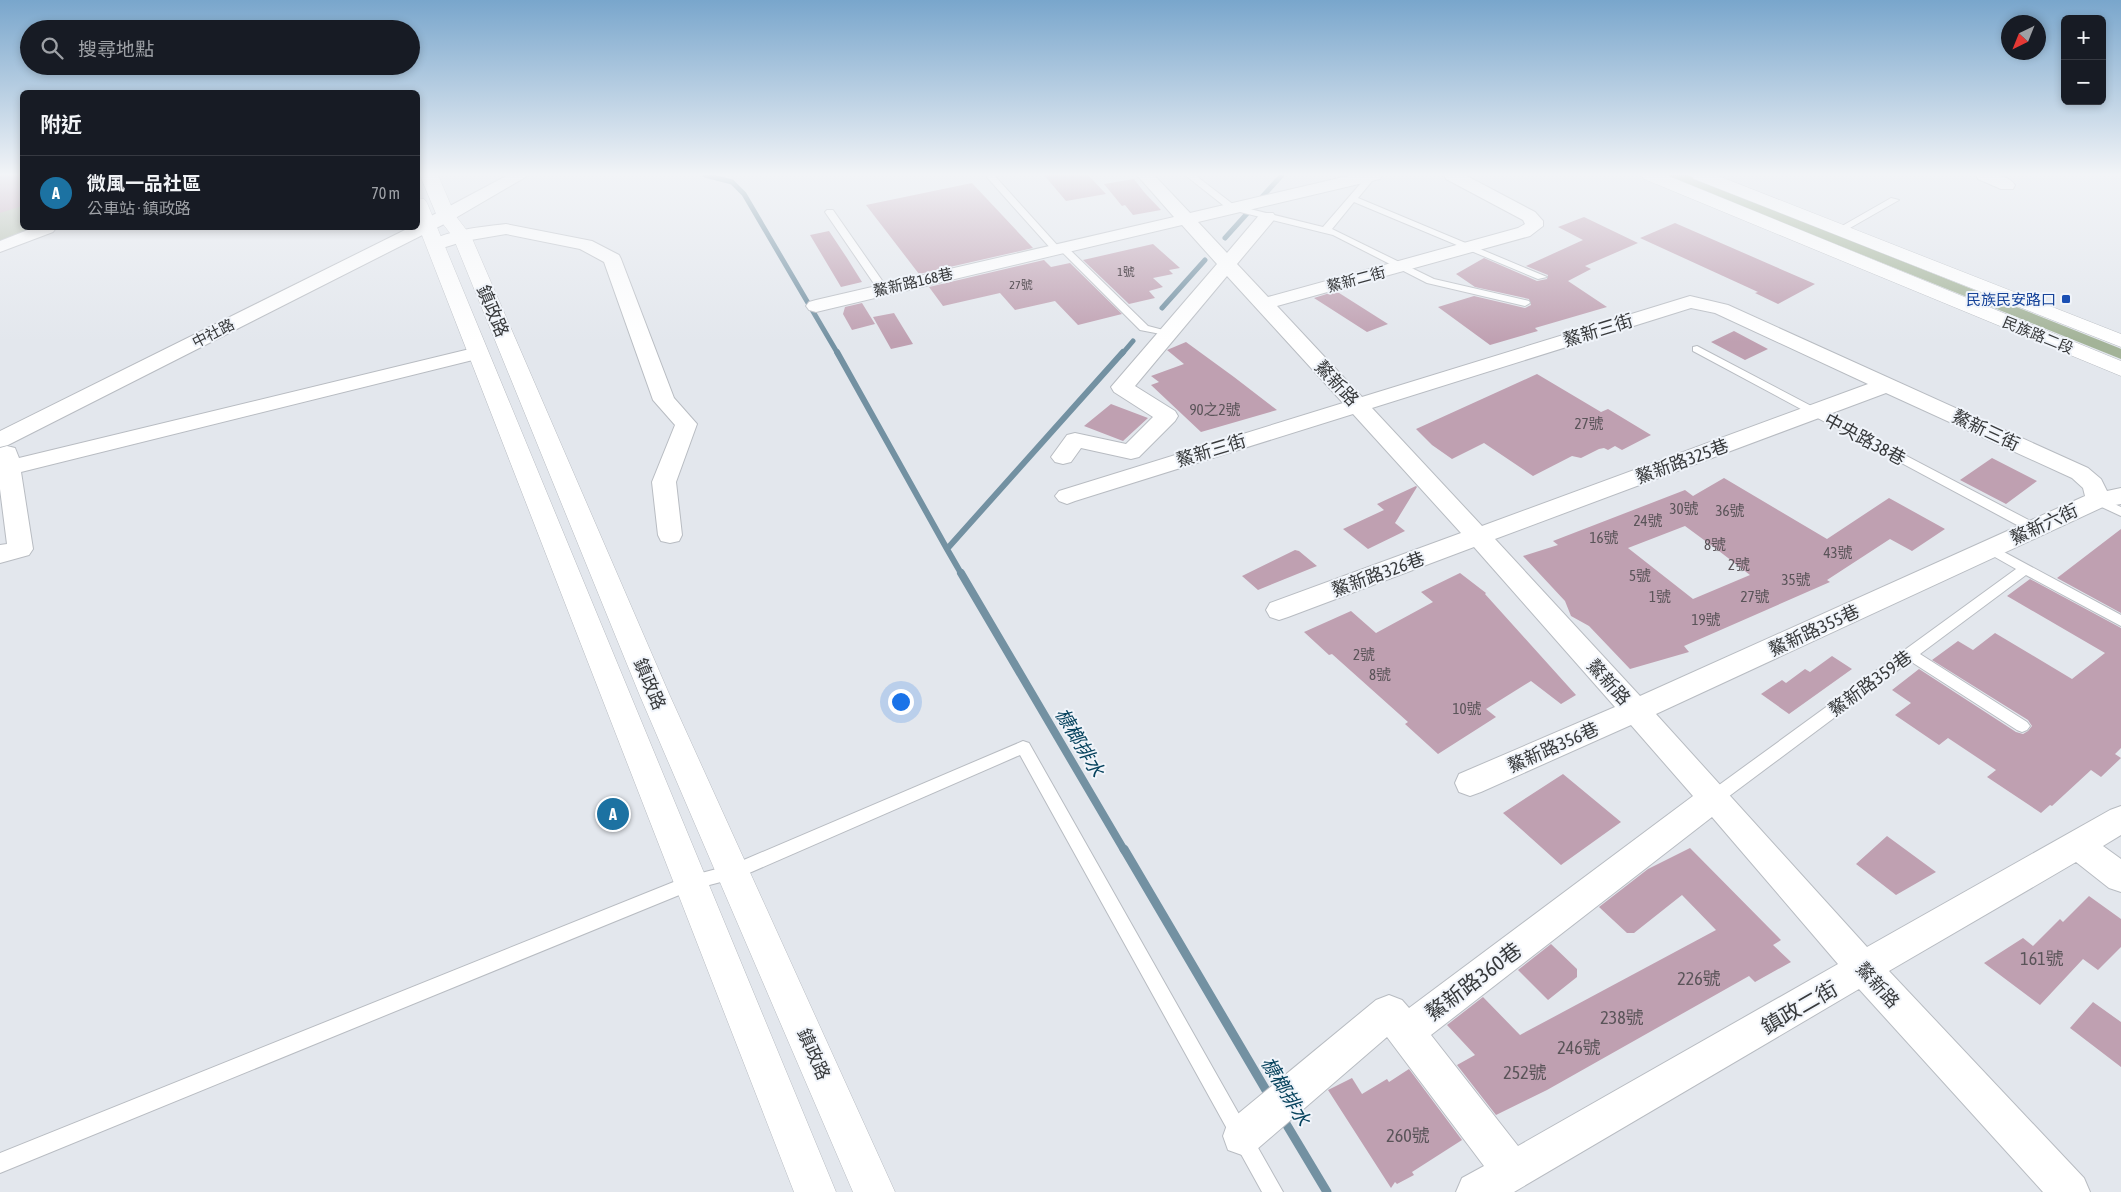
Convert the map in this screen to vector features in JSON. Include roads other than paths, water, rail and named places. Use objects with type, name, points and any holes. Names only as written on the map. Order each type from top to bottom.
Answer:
[{"type":"street","points":[[0,247],[41,231]]},
{"type":"street","name":"中社路","points":[[2,439],[442,231]]},
{"type":"street","name":"鎮政路","points":[[443,231],[478,353],[815,1192]]},
{"type":"street","name":"鎮政路","points":[[443,231],[734,872],[874,1192]]},
{"type":"street","points":[[509,231],[586,245],[612,259],[664,400],[686,424],[664,482],[670,535]]},
{"type":"street","name":"鰲新路168巷","points":[[816,306],[1133,231]]},
{"type":"street","name":"鰲新路","points":[[1197,231],[1636,711],[1864,969],[2070,1192]]},
{"type":"street","points":[[1064,457],[1075,440],[1131,452],[1167,416],[1122,387],[1227,264],[1242,231]]},
{"type":"street","name":"鰲新二街","points":[[1264,304],[1526,231]]},
{"type":"street","name":"民族路二段","points":[[1785,231],[2121,369]]},
{"type":"street","name":"民族路二段","points":[[1842,231],[2121,341]]},
{"type":"street","name":"鰲新三街","points":[[1067,496],[1690,302],[1722,309],[2080,473],[2092,482],[2096,490],[2109,498]]},
{"type":"street","points":[[5,470],[478,353]]},
{"type":"street","name":"鰲新路325巷","points":[[1478,537],[1887,384]]},
{"type":"street","points":[[0,554],[20,549],[5,470],[2,439]]},
{"type":"street","name":"鰲新六街","points":[[1991,549],[2109,498]]},
{"type":"street","name":"鰲新路326巷","points":[[1279,610],[1478,537]]},
{"type":"street","name":"鰲新路355巷","points":[[1636,711],[1991,549]]},
{"type":"street","name":"鰲新路356巷","points":[[1470,783],[1636,711]]},
{"type":"street","name":"鰲新路360巷","points":[[1406,1032],[1714,798]]},
{"type":"street","name":"鎮政二街","points":[[1476,1192],[2121,820]]},
{"type":"street","points":[[2078,845],[2121,878]]},
{"type":"street","points":[[1242,1136],[1389,1012],[1512,1171]]},
{"type":"lane","points":[[843,231],[883,289]]},
{"type":"lane","points":[[1042,231],[1144,328],[1167,334]]},
{"type":"lane","points":[[1328,231],[1431,281],[1526,303]]},
{"type":"lane","points":[[1431,231],[1542,277]]},
{"type":"lane","name":"中央路38巷","points":[[1697,348],[2034,529]]},
{"type":"lane","points":[[2109,498],[2121,512]]},
{"type":"lane","points":[[1991,549],[2121,621]]},
{"type":"lane","name":"鰲新路359巷","points":[[1714,798],[2026,568]]},
{"type":"lane","points":[[1909,654],[2022,726]]},
{"type":"lane","points":[[0,1163],[692,882],[734,872],[1023,747],[1273,1192]]},
{"type":"waterway","points":[[766,231],[838,354]]},
{"type":"waterway","name":"槺榔排水","points":[[1225,238],[1232,231]]},
{"type":"waterway","name":"槺榔排水","points":[[1162,308],[1205,260]]},
{"type":"waterway","name":"槺榔排水","points":[[1122,354],[1133,341]]},
{"type":"waterway","points":[[837,352],[947,549]]},
{"type":"waterway","name":"槺榔排水","points":[[947,549],[1123,352]]},
{"type":"waterway","name":"槺榔排水","points":[[947,549],[962,575]]},
{"type":"waterway","name":"槺榔排水","points":[[961,573],[1124,850]]},
{"type":"waterway","name":"槺榔排水","points":[[1124,849],[1270,1097]]},
{"type":"waterway","name":"槺榔排水","points":[[1282,1117],[1327,1192]]},
{"type":"place","name":"民族民安路口","points":[[2066,299]]},
{"type":"place","name":"微風一品社區","points":[[613,814]]}]
